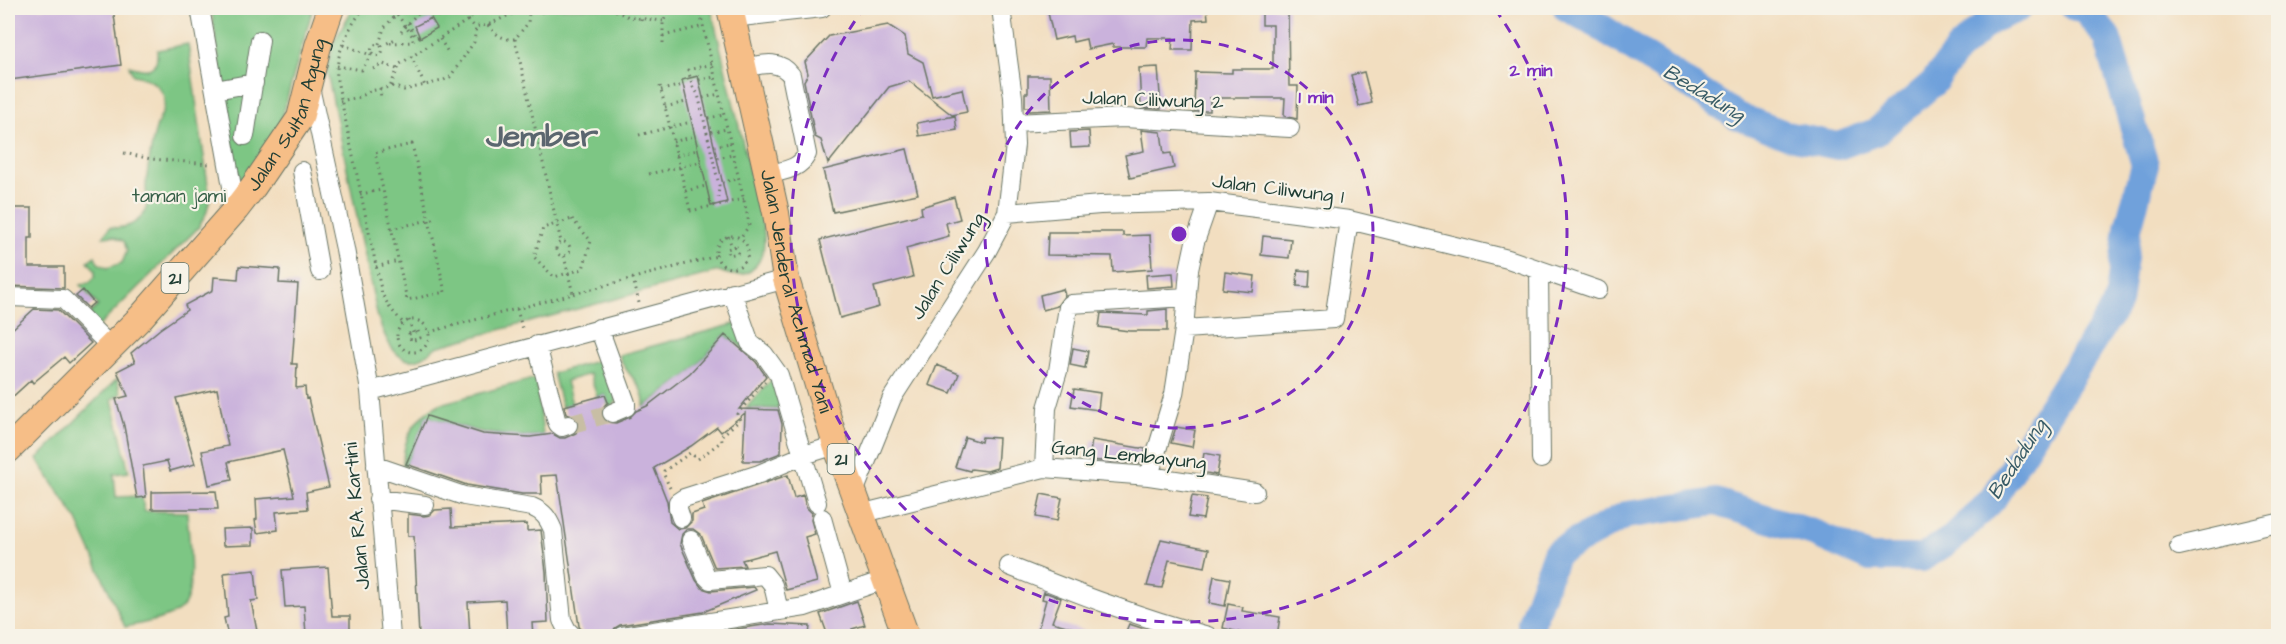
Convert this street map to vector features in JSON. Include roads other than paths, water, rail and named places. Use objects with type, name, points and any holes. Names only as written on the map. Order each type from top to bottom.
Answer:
[{"type":"highway","name":"Jalan Sultan Agung","points":[[8,450],[111,347],[236,209],[300,118],[331,8]]},
{"type":"highway","name":"Jalan Jenderal Achmad Yani","points":[[731,13],[767,175],[786,279],[856,505],[906,636]]},
{"type":"street","points":[[200,8],[236,209]]},
{"type":"street","points":[[731,13],[822,8]]},
{"type":"street","name":"Jalan Ciliwung","points":[[856,505],[892,398],[987,251],[1006,213],[1015,145],[1013,97],[1001,8]]},
{"type":"street","points":[[245,136],[260,40]]},
{"type":"street","points":[[743,68],[772,63],[786,69],[791,75],[807,154],[796,167],[767,175]]},
{"type":"street","name":"Jalan RA. Kartini","points":[[309,82],[335,206],[369,391],[391,636]]},
{"type":"street","points":[[215,90],[254,83]]},
{"type":"street","name":"Jalan Ciliwung 2","points":[[1014,123],[1124,118],[1290,128]]},
{"type":"street","points":[[302,171],[301,212],[320,271]]},
{"type":"street","points":[[1149,476],[1174,394],[1195,242],[1209,202]]},
{"type":"street","name":"Jalan Ciliwung 1","points":[[1006,213],[1100,205],[1209,202],[1349,220],[1508,259],[1598,290]]},
{"type":"street","points":[[301,212],[335,206]]},
{"type":"street","points":[[1184,329],[1334,319],[1349,220]]},
{"type":"street","points":[[1539,270],[1540,459]]},
{"type":"street","points":[[369,391],[786,279]]},
{"type":"street","points":[[732,292],[750,343],[764,354],[776,369],[804,455],[843,594]]},
{"type":"street","points":[[8,297],[63,299],[111,347]]},
{"type":"street","points":[[1044,468],[1047,408],[1058,371],[1068,307],[1071,304],[1187,297]]},
{"type":"street","points":[[599,328],[626,403],[626,407],[622,410],[612,413]]},
{"type":"street","points":[[537,345],[558,424],[562,427],[568,425]]},
{"type":"street","points":[[680,510],[684,498],[759,474],[804,455],[836,445]]},
{"type":"street","points":[[376,466],[464,496],[541,510],[549,519],[553,530],[562,620],[573,636]]},
{"type":"street","name":"Gang Lembayung","points":[[856,505],[1044,468],[1149,476],[1255,492]]},
{"type":"street","points":[[378,498],[425,505]]},
{"type":"street","points":[[2179,546],[2278,523]]},
{"type":"street","points":[[691,540],[706,576],[710,580],[765,575],[773,585],[779,611]]},
{"type":"street","points":[[1009,566],[1175,628],[1208,636]]},
{"type":"street","points":[[622,636],[805,608],[884,580]]},
{"type":"waterway","name":"Bedadung","points":[[1567,8],[1590,20],[1737,116],[1790,136],[1838,146],[1876,132],[1933,83],[1956,52],[1990,20],[2019,8]]},
{"type":"waterway","name":"Bedadung","points":[[1533,636],[1531,623],[1556,553],[1626,515],[1716,502],[1816,534],[1870,558],[1922,558],[1953,538],[1992,500],[2118,302],[2128,228],[2145,165],[2107,37],[2084,9],[2075,8]]},
{"type":"tunnel","points":[[568,425],[612,413]]},
{"type":"district","name":"Jember","points":[[542,136]]},
{"type":"park label","name":"taman jami","points":[[179,196]]}]
